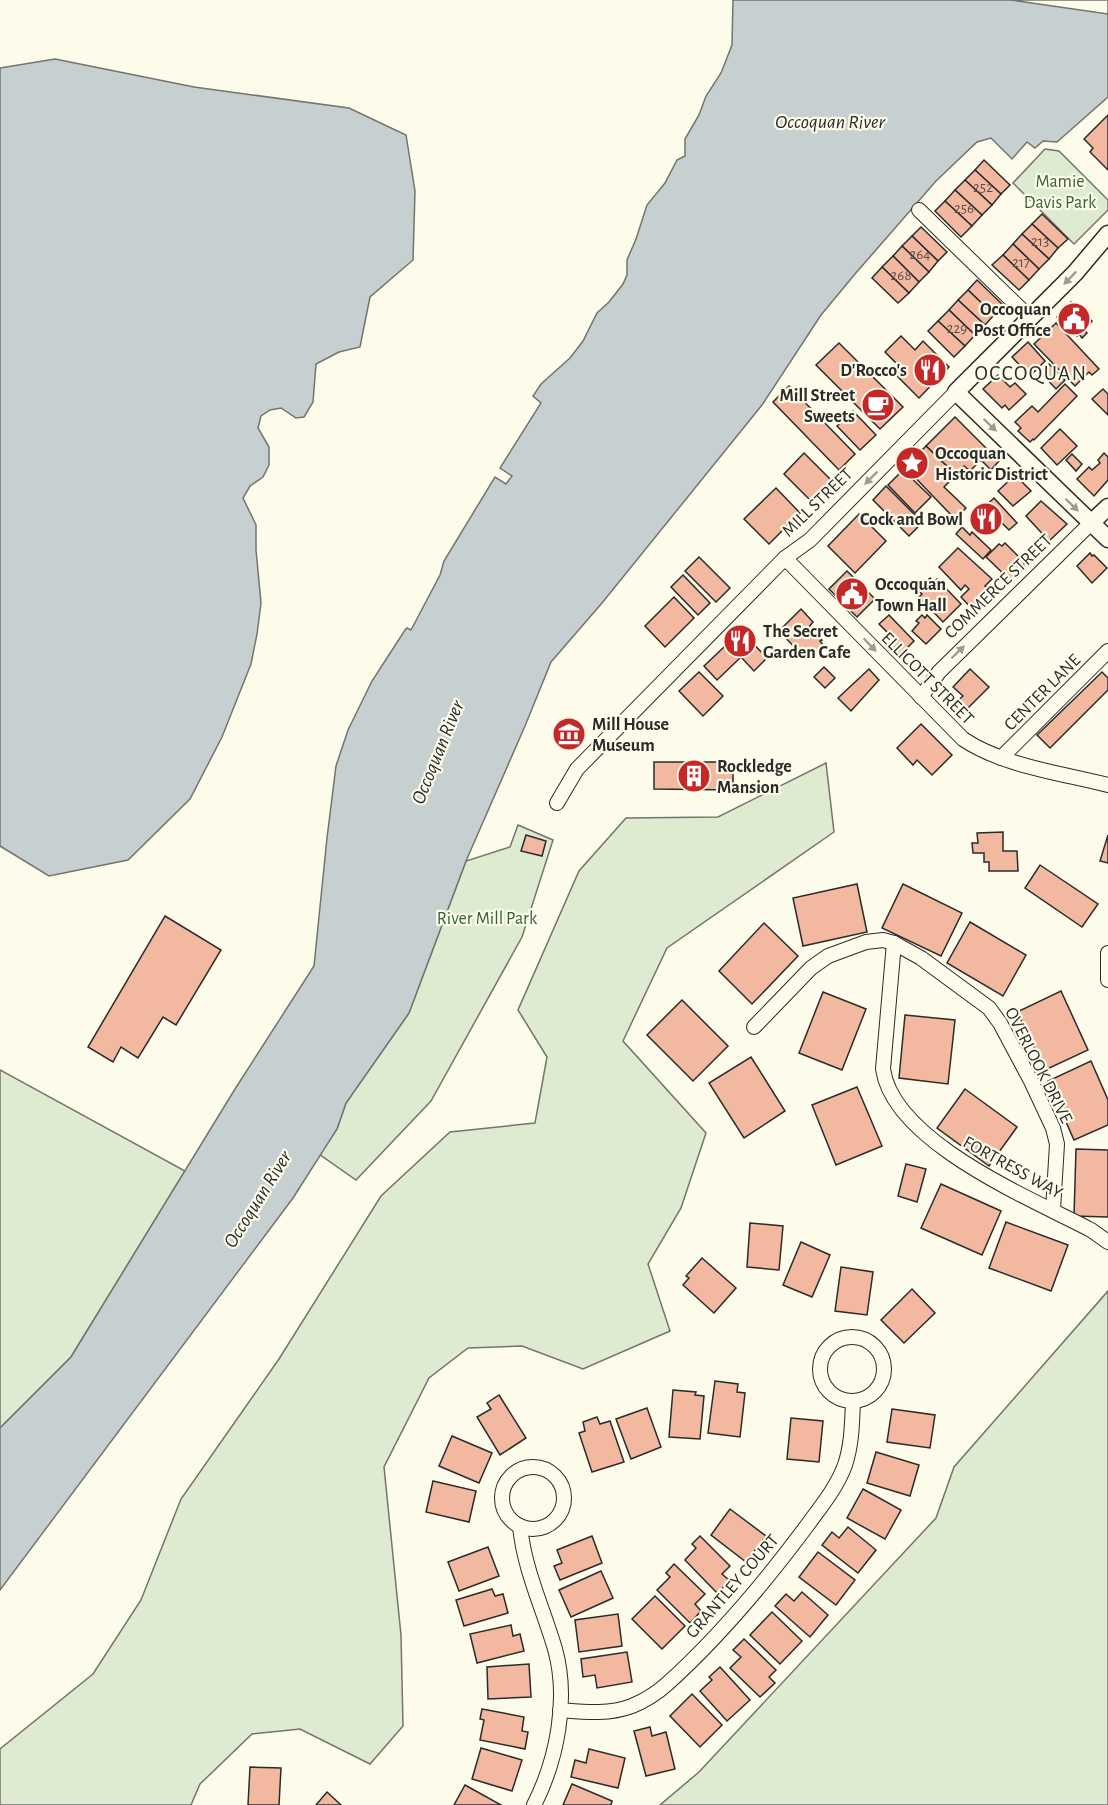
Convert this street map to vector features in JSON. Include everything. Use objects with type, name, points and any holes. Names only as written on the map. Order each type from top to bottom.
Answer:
[{"type":"street","points":[[919,210],[1030,318]]},
{"type":"street","name":"MILL STREET","points":[[556,803],[577,769],[785,558],[810,540],[1075,273],[1108,233]]},
{"type":"street","points":[[956,392],[1108,539]]},
{"type":"street","name":"COMMERCE STREET","points":[[921,697],[939,672],[1108,507]]},
{"type":"street","name":"ELLICOTT STREET","points":[[785,558],[963,739],[977,749],[1001,758],[1108,785]]},
{"type":"street","name":"CENTER LANE","points":[[1001,758],[1108,651]]},
{"type":"street","name":"OVERLOOK DRIVE","points":[[754,1027],[811,969],[828,956],[871,941],[894,943],[921,958],[989,1008],[1000,1023],[1053,1128],[1057,1144],[1053,1210]]},
{"type":"street","name":"FORTRESS WAY","points":[[894,943],[883,1069],[885,1083],[906,1115],[962,1162],[1091,1230],[1108,1242]]},
{"type":"street","points":[[1108,953],[1108,980]]},
{"type":"street","points":[[850,1337],[869,1342],[877,1349],[884,1367],[883,1378],[872,1395],[863,1400],[852,1401],[842,1400],[832,1395],[821,1377],[820,1366],[823,1356],[832,1345],[850,1337]]},
{"type":"street","name":"GRANTLEY COURT","points":[[560,1710],[594,1713],[632,1706],[650,1697],[666,1685],[714,1636],[787,1553],[835,1486],[851,1439],[852,1401]]},
{"type":"street","points":[[520,1526],[540,1529],[557,1519],[562,1510],[565,1500],[560,1480],[543,1467],[532,1466],[513,1473],[506,1481],[502,1491],[505,1512],[520,1526],[526,1562],[555,1652],[560,1685],[560,1710],[555,1745],[534,1805]]},
{"type":"green space","name":"Mamie Davis Park","points":[[1045,149],[1059,151],[1108,200],[1108,210],[1074,244],[1013,183]]},
{"type":"green space","points":[[826,763],[834,832],[667,948],[623,1041],[706,1133],[681,1208],[648,1264],[670,1331],[583,1369],[522,1346],[468,1348],[429,1378],[384,1467],[401,1635],[403,1726],[370,1764],[300,1729],[252,1734],[200,1784],[191,1805],[0,1805],[0,1749],[93,1674],[141,1600],[181,1499],[279,1359],[381,1196],[450,1132],[535,1123],[547,1057],[518,1010],[579,871],[626,818],[718,817]]},
{"type":"green space","name":"River Mill Park","points":[[518,825],[553,840],[522,937],[431,1101],[356,1180],[319,1154],[337,1129],[346,1103],[409,1013],[466,861],[510,847]]},
{"type":"green space","points":[[0,1070],[185,1171],[71,1357],[0,1428]]},
{"type":"green space","points":[[1108,1291],[1108,1805],[660,1805],[699,1772],[936,1518],[954,1467]]},
{"type":"water","name":"Occoquan River","points":[[733,0],[1108,0],[1108,97],[1057,142],[1043,141],[1035,148],[1027,142],[1012,159],[991,138],[977,142],[936,181],[821,315],[762,405],[602,603],[551,662],[466,861],[409,1013],[346,1103],[337,1129],[293,1198],[0,1590],[0,1428],[71,1357],[235,1089],[314,966],[336,766],[348,730],[372,681],[405,630],[407,628],[411,630],[440,575],[444,561],[495,477],[506,484],[512,476],[500,468],[541,403],[533,396],[541,384],[570,358],[583,341],[597,313],[623,284],[627,275],[627,260],[647,205],[665,183],[677,160],[685,156],[685,139],[699,115],[706,96],[721,73],[732,45]]},
{"type":"water","points":[[55,59],[194,87],[349,108],[406,135],[415,191],[413,260],[370,297],[360,347],[339,352],[316,364],[313,402],[304,417],[296,418],[281,408],[270,410],[261,416],[258,428],[269,447],[269,465],[263,477],[250,486],[243,498],[256,525],[261,603],[257,634],[251,664],[222,737],[190,799],[128,860],[49,876],[0,846],[0,68]]},
{"type":"pier","points":[[1011,0],[1108,0],[1108,14]]},
{"type":"building","points":[[1108,115],[1108,170],[1090,152],[1093,148],[1084,139]]},
{"type":"building","points":[[984,160],[1010,185],[1001,194],[975,170]]},
{"type":"building","points":[[975,170],[1001,194],[992,205],[965,180]]},
{"type":"building","points":[[965,180],[992,205],[982,215],[955,190]]},
{"type":"building","points":[[955,190],[982,215],[972,226],[945,201]]},
{"type":"building","points":[[945,201],[972,226],[961,237],[935,211]]},
{"type":"building","points":[[1042,214],[1068,239],[1058,248],[1032,224]]},
{"type":"building","points":[[1032,224],[1058,248],[1049,259],[1022,234]]},
{"type":"building","points":[[921,227],[947,252],[938,261],[912,236]]},
{"type":"building","points":[[1022,234],[1049,259],[1039,269],[1013,244]]},
{"type":"building","points":[[912,236],[938,261],[929,272],[902,246]]},
{"type":"building","points":[[1013,244],[1039,269],[1029,280],[1003,255]]},
{"type":"building","points":[[902,246],[929,272],[919,282],[893,256]]},
{"type":"building","points":[[1003,255],[1029,280],[1019,290],[992,265]]},
{"type":"building","points":[[893,256],[919,282],[909,293],[882,267]]},
{"type":"building","points":[[882,267],[909,293],[898,303],[872,278]]},
{"type":"building","points":[[977,280],[1003,305],[994,315],[968,290]]},
{"type":"building","points":[[968,290],[994,315],[985,325],[958,300]]},
{"type":"building","points":[[958,300],[985,325],[975,335],[949,310]]},
{"type":"building","name":"Occoquan Post Office","points":[[1071,302],[1092,321],[1084,330],[1087,333],[1082,338],[1057,317]]},
{"type":"building","points":[[949,310],[975,335],[965,346],[938,321]]},
{"type":"building","points":[[938,321],[965,346],[954,357],[928,331]]},
{"type":"building","points":[[1056,323],[1099,369],[1092,375],[1089,372],[1075,386],[1034,344]]},
{"type":"building","points":[[901,336],[915,350],[923,341],[949,367],[919,398],[896,375],[902,369],[885,352]]},
{"type":"building","points":[[1028,342],[1045,361],[1030,376],[1012,357]]},
{"type":"building","points":[[839,343],[903,407],[880,429],[816,365]]},
{"type":"building","points":[[1049,364],[1065,380],[1056,389],[1041,373]]},
{"type":"building","points":[[998,375],[1010,387],[1015,383],[1026,394],[1009,410],[1005,405],[1002,408],[983,389]]},
{"type":"building","points":[[1065,384],[1077,396],[1030,442],[1018,431],[1021,428],[1015,422],[1032,406],[1038,412]]},
{"type":"building","points":[[789,386],[855,454],[839,470],[773,402]]},
{"type":"building","points":[[1103,389],[1108,394],[1108,415],[1092,399]]},
{"type":"building","points":[[853,411],[876,435],[860,450],[837,426]]},
{"type":"building","points":[[955,417],[999,461],[991,470],[981,460],[970,471],[964,466],[956,475],[926,446]]},
{"type":"building","points":[[1060,429],[1077,446],[1057,465],[1041,448]]},
{"type":"building","points":[[926,446],[956,475],[944,487],[966,508],[955,519],[905,467]]},
{"type":"building","points":[[804,453],[831,480],[811,501],[784,474]]},
{"type":"building","points":[[1104,453],[1108,457],[1108,480],[1094,496],[1077,479],[1089,467],[1092,470],[1100,463],[1098,460]]},
{"type":"building","points":[[1072,454],[1082,464],[1076,471],[1066,460]]},
{"type":"building","points":[[903,470],[931,497],[915,513],[888,485]]},
{"type":"building","points":[[1015,475],[1031,491],[1013,506],[998,491]]},
{"type":"building","points":[[886,486],[920,520],[921,524],[909,536],[873,500]]},
{"type":"building","points":[[776,488],[800,513],[769,544],[744,519]]},
{"type":"building","points":[[994,498],[1017,523],[1009,530],[999,520],[985,533],[971,519]]},
{"type":"building","points":[[1041,501],[1067,524],[1049,541],[1026,516]]},
{"type":"building","points":[[859,514],[886,541],[855,573],[828,546]]},
{"type":"building","points":[[962,527],[970,535],[972,532],[991,550],[983,559],[956,534]]},
{"type":"building","points":[[1005,543],[1025,563],[1023,565],[1025,567],[1012,580],[986,557],[999,544],[1002,546]]},
{"type":"building","points":[[958,548],[992,579],[985,586],[993,594],[975,612],[961,597],[969,589],[965,585],[961,590],[939,567]]},
{"type":"building","points":[[1090,553],[1107,568],[1092,583],[1077,566]]},
{"type":"building","points":[[699,557],[730,588],[716,602],[685,571]]},
{"type":"building","name":"Occoquan Town Hall","points":[[847,571],[875,599],[857,617],[829,589]]},
{"type":"building","points":[[683,575],[710,603],[698,615],[671,587]]},
{"type":"building","points":[[930,578],[934,582],[937,579],[961,604],[943,622],[919,597],[922,594],[918,590]]},
{"type":"building","points":[[674,597],[694,618],[665,647],[645,626]]},
{"type":"building","points":[[801,609],[813,622],[809,627],[822,640],[820,641],[823,645],[810,659],[806,655],[804,657],[779,631]]},
{"type":"building","points":[[889,615],[914,641],[900,655],[884,638],[889,634],[879,624]]},
{"type":"building","points":[[922,615],[925,618],[927,615],[941,629],[926,644],[912,631],[919,623],[916,621]]},
{"type":"building","points":[[741,631],[767,658],[754,671],[741,657],[717,680],[704,666]]},
{"type":"building","points":[[824,667],[835,678],[825,688],[814,677]]},
{"type":"building","points":[[869,669],[879,680],[851,711],[838,698]]},
{"type":"building","points":[[970,669],[989,687],[965,711],[956,702],[963,696],[953,687]]},
{"type":"building","points":[[699,672],[723,696],[703,716],[679,691]]},
{"type":"building","points":[[1102,672],[1108,678],[1108,690],[1050,748],[1037,735]]},
{"type":"building","name":"Mill House Museum","points":[[569,720],[582,732],[569,747],[556,735]]},
{"type":"building","points":[[921,724],[952,755],[932,775],[917,760],[913,765],[897,748]]},
{"type":"building","name":"Rockledge Mansion","points":[[654,762],[733,762],[733,790],[654,789]]},
{"type":"building","points":[[1003,832],[1003,851],[1017,851],[1018,871],[989,871],[989,862],[984,862],[984,853],[973,853],[972,843],[978,843],[977,833]]},
{"type":"building","points":[[526,835],[546,841],[542,856],[521,851]]},
{"type":"building","points":[[1108,835],[1108,863],[1100,861]]},
{"type":"building","points":[[1040,865],[1098,904],[1082,927],[1025,888]]},
{"type":"building","points":[[857,884],[867,932],[803,946],[793,898]]},
{"type":"building","points":[[903,884],[962,913],[941,956],[882,928]]},
{"type":"building","points":[[165,916],[221,950],[176,1025],[163,1017],[138,1058],[121,1047],[113,1062],[88,1047]]},
{"type":"building","points":[[970,922],[1026,955],[1003,996],[947,963]]},
{"type":"building","points":[[764,923],[798,956],[752,1004],[719,971]]},
{"type":"building","points":[[1061,991],[1088,1050],[1045,1070],[1017,1012]]},
{"type":"building","points":[[823,992],[866,1009],[842,1070],[799,1053]]},
{"type":"building","points":[[682,1000],[728,1046],[693,1081],[647,1035]]},
{"type":"building","points":[[905,1015],[955,1020],[948,1084],[899,1078]]},
{"type":"building","points":[[751,1057],[785,1111],[744,1138],[709,1083]]},
{"type":"building","points":[[1091,1061],[1108,1100],[1108,1125],[1074,1140],[1048,1081]]},
{"type":"building","points":[[857,1087],[882,1146],[836,1165],[812,1105]]},
{"type":"building","points":[[965,1089],[1017,1127],[989,1166],[937,1128]]},
{"type":"building","points":[[1076,1149],[1108,1150],[1108,1217],[1074,1216]]},
{"type":"building","points":[[906,1164],[926,1169],[917,1202],[898,1196]]},
{"type":"building","points":[[941,1184],[1001,1211],[982,1255],[921,1228]]},
{"type":"building","points":[[1006,1222],[1068,1245],[1051,1291],[989,1268]]},
{"type":"building","points":[[750,1223],[783,1226],[779,1270],[747,1267]]},
{"type":"building","points":[[801,1242],[830,1255],[812,1297],[783,1285]]},
{"type":"building","points":[[702,1258],[736,1288],[714,1313],[683,1285],[689,1278],[686,1276]]},
{"type":"building","points":[[841,1267],[873,1272],[867,1315],[835,1311]]},
{"type":"building","points":[[912,1289],[935,1313],[904,1343],[881,1320]]},
{"type":"building","points":[[715,1381],[738,1384],[737,1392],[745,1393],[740,1437],[708,1433]]},
{"type":"building","points":[[673,1390],[696,1392],[695,1395],[704,1396],[700,1439],[669,1437]]},
{"type":"building","points":[[499,1395],[526,1438],[500,1455],[477,1417],[491,1409],[487,1403]]},
{"type":"building","points":[[647,1408],[661,1447],[631,1459],[616,1419]]},
{"type":"building","points":[[892,1409],[935,1415],[930,1448],[887,1442]]},
{"type":"building","points":[[597,1417],[600,1424],[610,1421],[624,1462],[592,1472],[579,1433],[585,1431],[583,1422]]},
{"type":"building","points":[[791,1418],[823,1421],[819,1462],[787,1459]]},
{"type":"building","points":[[452,1436],[492,1453],[479,1483],[439,1466]]},
{"type":"building","points":[[876,1452],[919,1465],[910,1496],[867,1483]]},
{"type":"building","points":[[433,1481],[476,1491],[469,1522],[426,1512]]},
{"type":"building","points":[[863,1489],[901,1510],[885,1539],[847,1518]]},
{"type":"building","points":[[730,1509],[766,1536],[746,1562],[711,1535]]},
{"type":"building","points":[[848,1527],[876,1550],[858,1573],[822,1545],[832,1532],[839,1538]]},
{"type":"building","points":[[592,1536],[602,1563],[560,1580],[554,1566],[562,1563],[557,1550]]},
{"type":"building","points":[[700,1536],[730,1566],[722,1574],[730,1581],[717,1593],[685,1560],[696,1548],[692,1544]]},
{"type":"building","points":[[488,1547],[499,1576],[459,1591],[448,1562]]},
{"type":"building","points":[[818,1552],[855,1580],[836,1605],[799,1577]]},
{"type":"building","points":[[674,1564],[705,1594],[695,1604],[701,1611],[690,1623],[657,1590],[670,1577],[666,1573]]},
{"type":"building","points":[[601,1571],[613,1598],[571,1617],[559,1590]]},
{"type":"building","points":[[492,1589],[495,1596],[503,1594],[508,1613],[464,1626],[456,1600]]},
{"type":"building","points":[[802,1592],[828,1615],[810,1637],[775,1606],[786,1594],[794,1601]]},
{"type":"building","points":[[655,1596],[685,1626],[662,1649],[632,1619]]},
{"type":"building","points":[[772,1612],[802,1641],[780,1664],[750,1635]]},
{"type":"building","points":[[618,1614],[622,1646],[579,1652],[575,1620]]},
{"type":"building","points":[[511,1625],[513,1636],[520,1634],[524,1651],[477,1663],[470,1634]]},
{"type":"building","points":[[744,1639],[776,1670],[769,1677],[775,1683],[760,1697],[730,1668],[741,1657],[733,1650]]},
{"type":"building","points":[[627,1652],[632,1682],[597,1688],[595,1675],[583,1677],[581,1659]]},
{"type":"building","points":[[529,1664],[531,1697],[488,1699],[487,1667]]},
{"type":"building","points":[[720,1667],[750,1700],[727,1721],[700,1691],[712,1680],[709,1677]]},
{"type":"building","points":[[692,1694],[722,1725],[700,1747],[670,1716]]},
{"type":"building","points":[[482,1709],[524,1717],[522,1731],[528,1732],[525,1749],[480,1740],[484,1720],[480,1719]]},
{"type":"building","points":[[650,1727],[652,1736],[666,1732],[675,1769],[646,1776],[634,1731]]},
{"type":"building","points":[[481,1748],[522,1760],[512,1791],[472,1779]]},
{"type":"building","points":[[589,1749],[625,1758],[618,1788],[571,1777],[575,1760],[586,1763]]},
{"type":"building","points":[[250,1767],[281,1768],[279,1805],[248,1805]]},
{"type":"building","points":[[572,1784],[612,1801],[611,1805],[563,1805]]},
{"type":"building","points":[[465,1785],[501,1805],[454,1805]]},
{"type":"building","points":[[327,1792],[341,1805],[316,1805]]},
{"type":"place","name":"Occoquan Post Office","points":[[1074,319]]},
{"type":"place","name":"D'Rocco's","points":[[930,370]]},
{"type":"place","name":"Mill Street Sweets","points":[[878,405]]},
{"type":"place","name":"Occoquan Historic District","points":[[912,463]]},
{"type":"place","name":"Cock and Bowl","points":[[986,519]]},
{"type":"place","name":"Occoquan Town Hall","points":[[852,594]]},
{"type":"place","name":"The Secret Garden Cafe","points":[[740,641]]},
{"type":"place","name":"Mill House Museum","points":[[569,734]]},
{"type":"place","name":"Rockledge Mansion","points":[[694,776]]},
{"type":"district","name":"OCCOQUAN","points":[[1031,373]]}]
